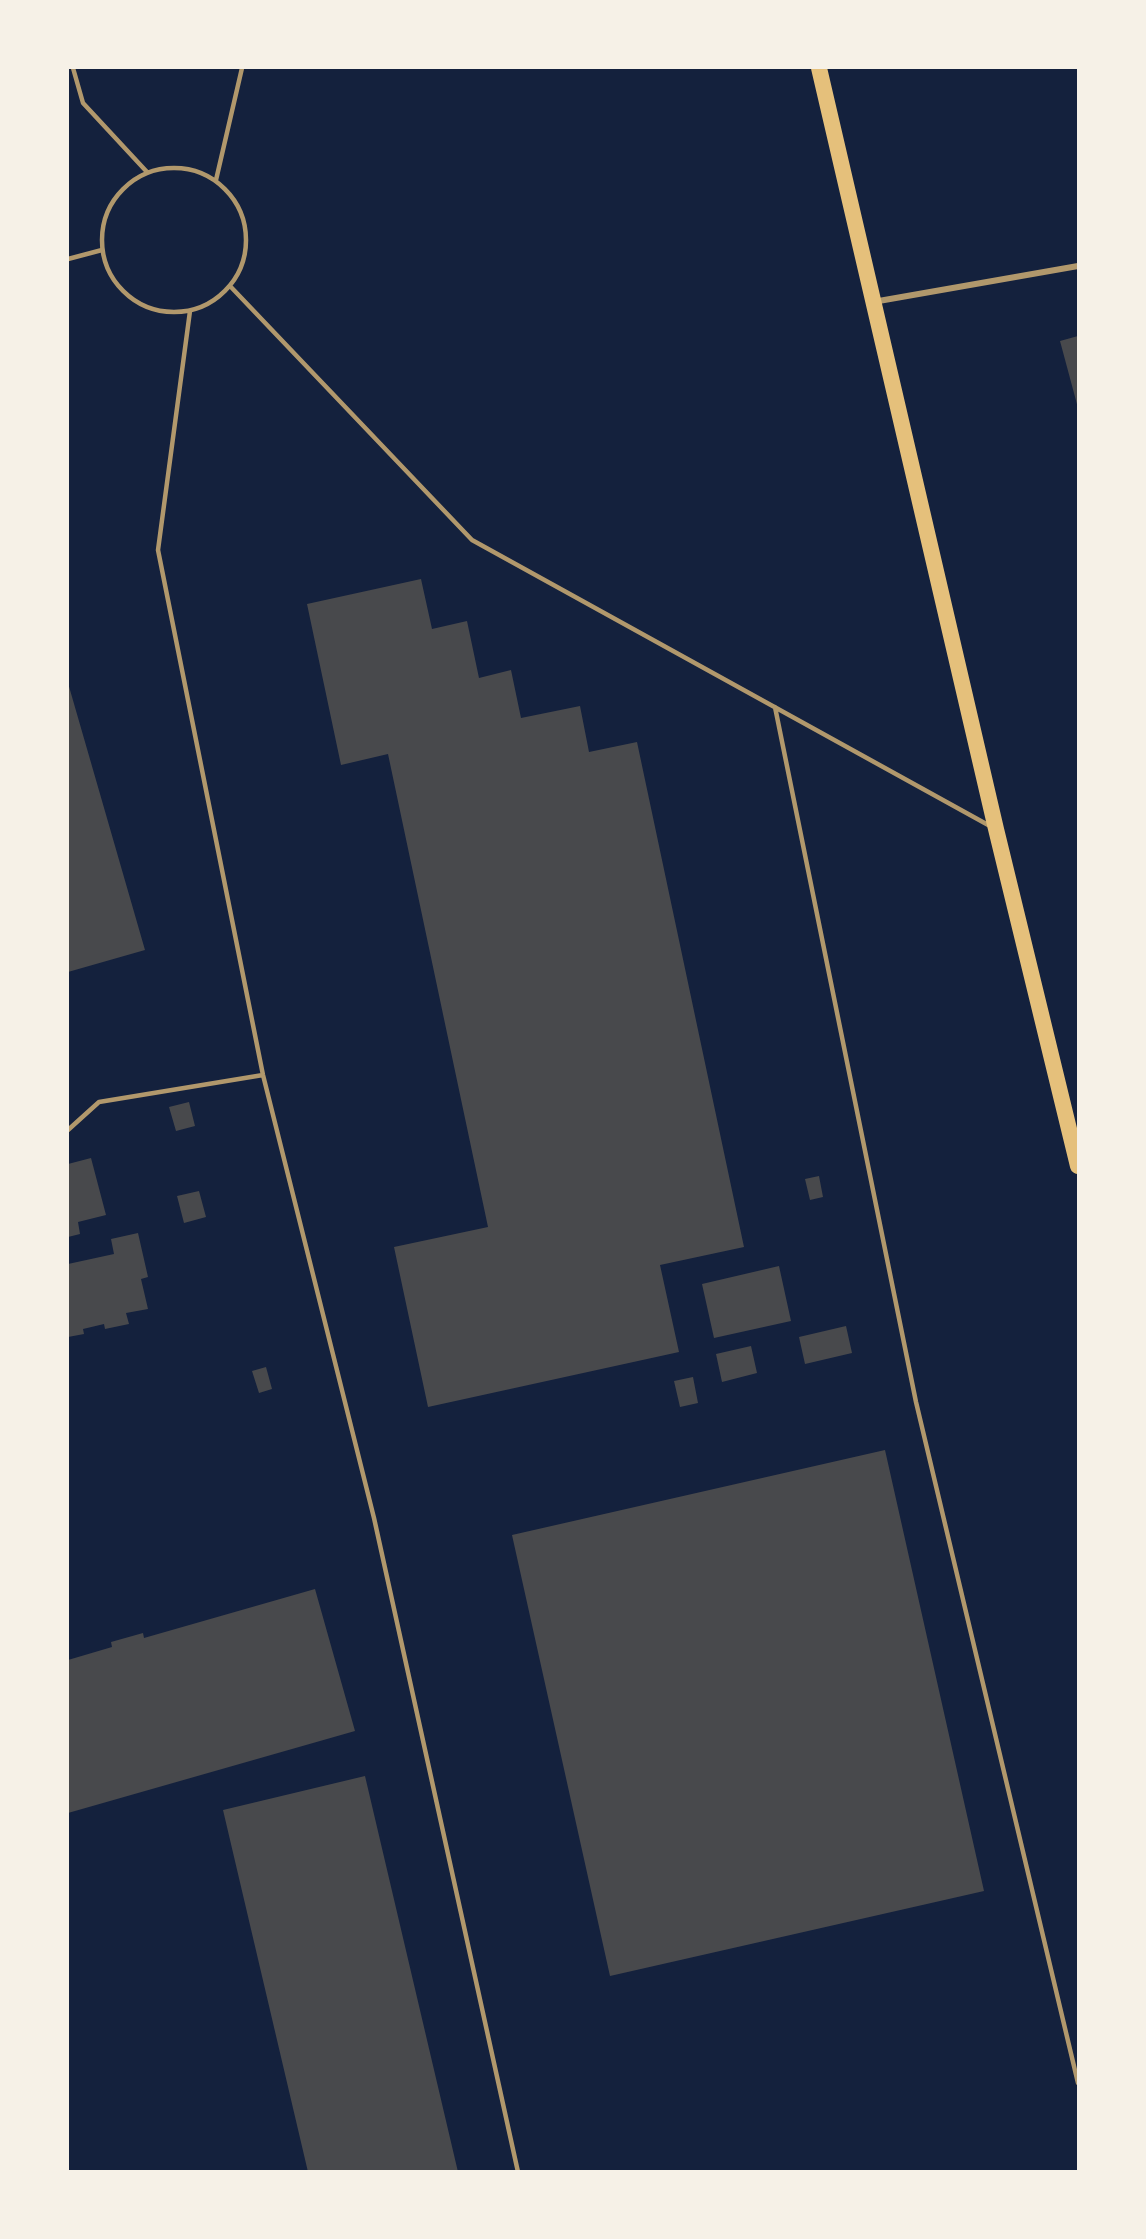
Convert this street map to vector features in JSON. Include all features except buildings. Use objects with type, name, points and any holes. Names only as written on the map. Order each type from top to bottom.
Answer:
[{"type":"highway","points":[[819,68],[996,829],[1078,1166]]},
{"type":"street","points":[[873,302],[1078,266]]},
{"type":"lane","points":[[74,68],[83,103],[147,172]]},
{"type":"lane","points":[[216,180],[242,68]]},
{"type":"lane","points":[[170,167],[186,169],[216,180],[233,196],[244,218],[247,242],[242,265],[230,286],[212,302],[190,311],[166,313],[143,306],[123,292],[109,273],[102,250],[103,226],[111,203],[127,184],[147,172],[170,167]]},
{"type":"lane","points":[[68,259],[102,250]]},
{"type":"lane","points":[[230,286],[472,540],[996,829]]},
{"type":"lane","points":[[190,311],[158,550],[263,1075],[374,1518],[518,2172]]},
{"type":"lane","points":[[775,707],[916,1402],[1078,2083]]},
{"type":"lane","points":[[68,1130],[99,1102],[263,1075]]}]
